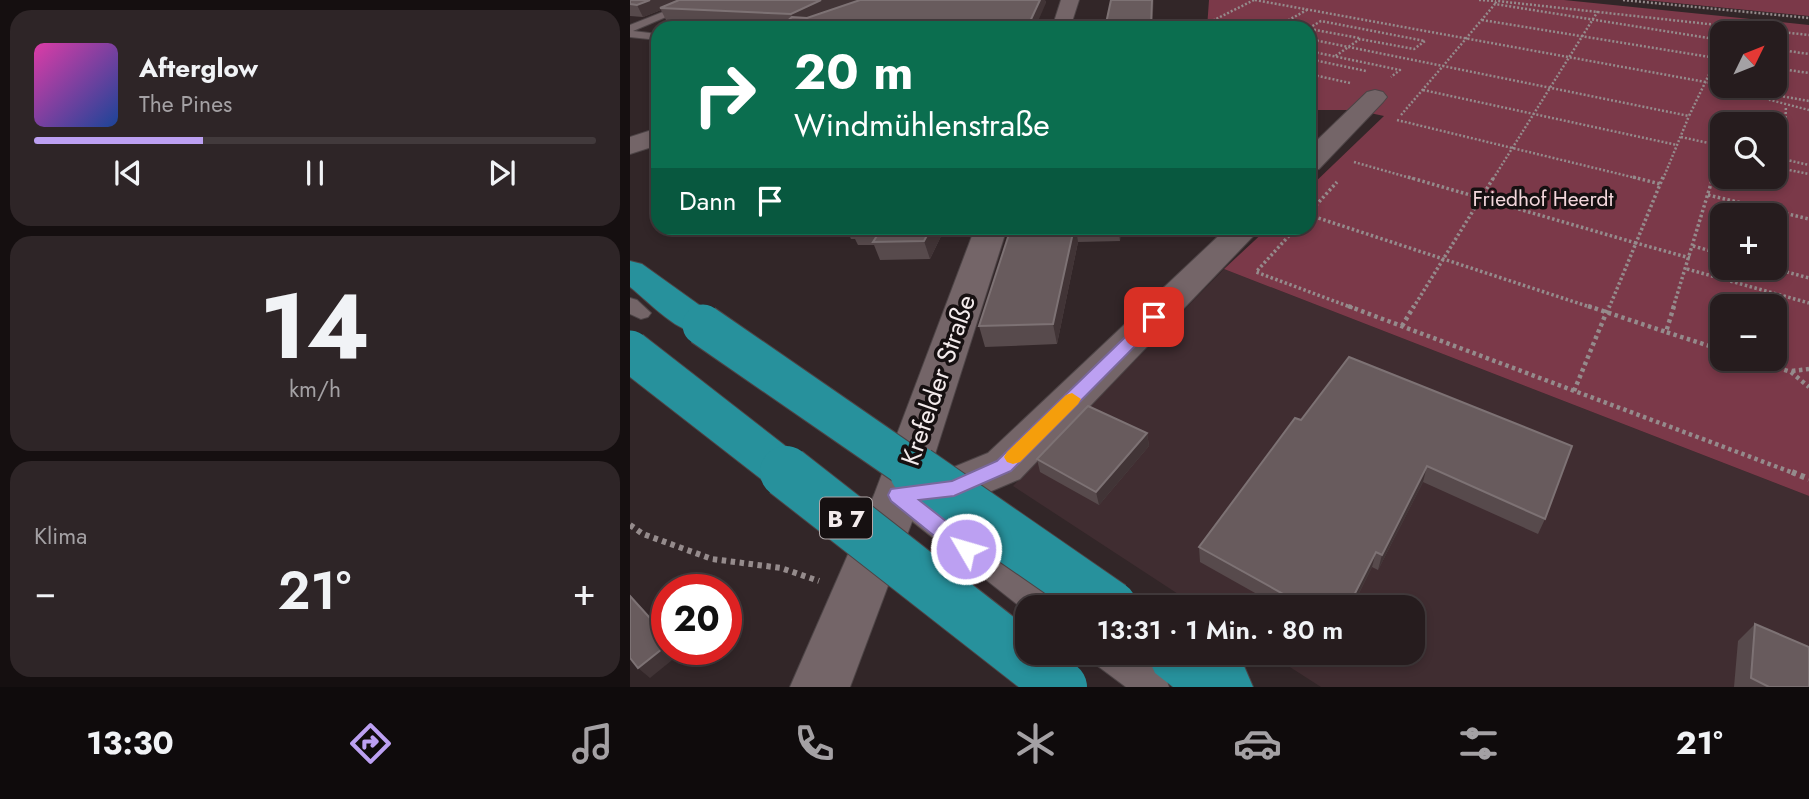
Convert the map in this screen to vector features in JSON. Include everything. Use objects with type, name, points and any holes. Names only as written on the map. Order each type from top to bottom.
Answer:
[{"type":"highway","name":"B 7","points":[[633,310],[703,325],[1094,595]]},
{"type":"highway","name":"B 7","points":[[633,310],[1061,687]]},
{"type":"highway","points":[[1192,665],[1223,687]]},
{"type":"street","points":[[1062,21],[1070,0]]},
{"type":"street","points":[[1316,155],[1378,82]]},
{"type":"street","points":[[630,146],[651,138]]},
{"type":"street","name":"Krefelder Straße","points":[[820,687],[898,495],[989,235]]},
{"type":"street","points":[[898,495],[954,488],[1004,466],[1238,235]]},
{"type":"lane","points":[[654,21],[701,0]]},
{"type":"lane","points":[[630,32],[651,23]]},
{"type":"lane","points":[[630,32],[651,36]]},
{"type":"lane","points":[[898,495],[1028,595]]},
{"type":"lane","points":[[1123,665],[1153,687]]},
{"type":"path","points":[[1219,21],[1214,20],[1254,0],[1710,83]]},
{"type":"path","points":[[1479,0],[1710,36]]},
{"type":"path","points":[[1623,0],[1809,18]]},
{"type":"path","points":[[1496,3],[1710,23]]},
{"type":"path","points":[[1443,66],[1496,3]]},
{"type":"path","points":[[1287,21],[1307,10]]},
{"type":"path","points":[[1402,327],[1598,11]]},
{"type":"path","points":[[1481,20],[1710,57]]},
{"type":"path","points":[[1316,24],[1321,22],[1424,41],[1414,49],[1316,29]]},
{"type":"path","points":[[1787,32],[1809,35]]},
{"type":"path","points":[[1334,57],[1360,38]]},
{"type":"path","points":[[1316,40],[1689,116]]},
{"type":"path","points":[[1787,51],[1809,54]]},
{"type":"path","points":[[1316,53],[1400,71],[1378,82],[1316,61]]},
{"type":"path","points":[[1574,391],[1605,312],[1710,70]]},
{"type":"path","points":[[1787,70],[1809,74]]},
{"type":"path","points":[[1423,90],[1677,145]]},
{"type":"path","points":[[1787,97],[1809,101]]},
{"type":"path","points":[[1769,98],[1786,106],[1809,110]]},
{"type":"path","points":[[1786,106],[1786,112]]},
{"type":"path","points":[[1397,120],[1660,184]]},
{"type":"path","points":[[1681,137],[1710,143]]},
{"type":"path","points":[[1787,160],[1809,165]]},
{"type":"path","points":[[1354,162],[1690,258]]},
{"type":"path","points":[[1787,170],[1809,174]]},
{"type":"path","points":[[1667,332],[1710,189]]},
{"type":"path","points":[[1708,195],[1809,219]]},
{"type":"path","points":[[1316,217],[1710,345]]},
{"type":"path","points":[[1290,235],[1256,272],[1809,479]]},
{"type":"path","points":[[1693,246],[1710,251]]},
{"type":"path","points":[[1687,269],[1809,303]]},
{"type":"path","points":[[1787,272],[1809,278]]},
{"type":"path","points":[[1791,372],[1809,369]]},
{"type":"path","points":[[1787,371],[1809,387]]},
{"type":"path","points":[[630,525],[643,534],[712,559],[781,568],[856,593]]},
{"type":"shaded area","points":[[1224,269],[1809,496],[1809,687],[1321,687],[1287,665],[1425,665],[1425,595],[1180,595],[1013,486]]},
{"type":"green space","name":"Friedhof Heerdt","points":[[1209,0],[1564,0],[1770,21],[1710,21],[1710,98],[1787,98],[1787,23],[1809,25],[1809,496],[1224,269],[1260,235],[1316,235],[1316,181],[1384,116],[1356,110],[1316,110],[1316,21],[1208,21]]},
{"type":"green space","points":[[1644,0],[1809,0],[1809,16]]},
{"type":"building","points":[[630,0],[650,0],[637,5],[630,4]]},
{"type":"building","points":[[679,0],[821,0],[791,14],[660,8]]},
{"type":"building","points":[[860,0],[1040,0],[1030,21],[787,21],[792,17],[807,18]]},
{"type":"building","points":[[1111,0],[1152,0],[1151,21],[1106,21]]},
{"type":"building","points":[[878,235],[927,235],[924,241],[873,242]]},
{"type":"building","points":[[1009,235],[1072,235],[1053,324],[979,326]]},
{"type":"building","points":[[1349,357],[1572,446],[1545,519],[1427,466],[1382,555],[1376,552],[1354,595],[1285,595],[1199,547],[1295,418],[1301,420]]},
{"type":"building","points":[[1088,406],[1147,433],[1096,492],[1037,459]]},
{"type":"building","points":[[630,596],[651,619],[651,658],[638,668],[630,658]]},
{"type":"building","points":[[1755,624],[1809,647],[1809,687],[1769,687],[1751,678]]},
{"type":"slow traffic","points":[[1013,457],[1072,399]]},
{"type":"route","points":[[966,549],[898,495],[954,488],[979,480],[1004,466],[1154,317]]}]
